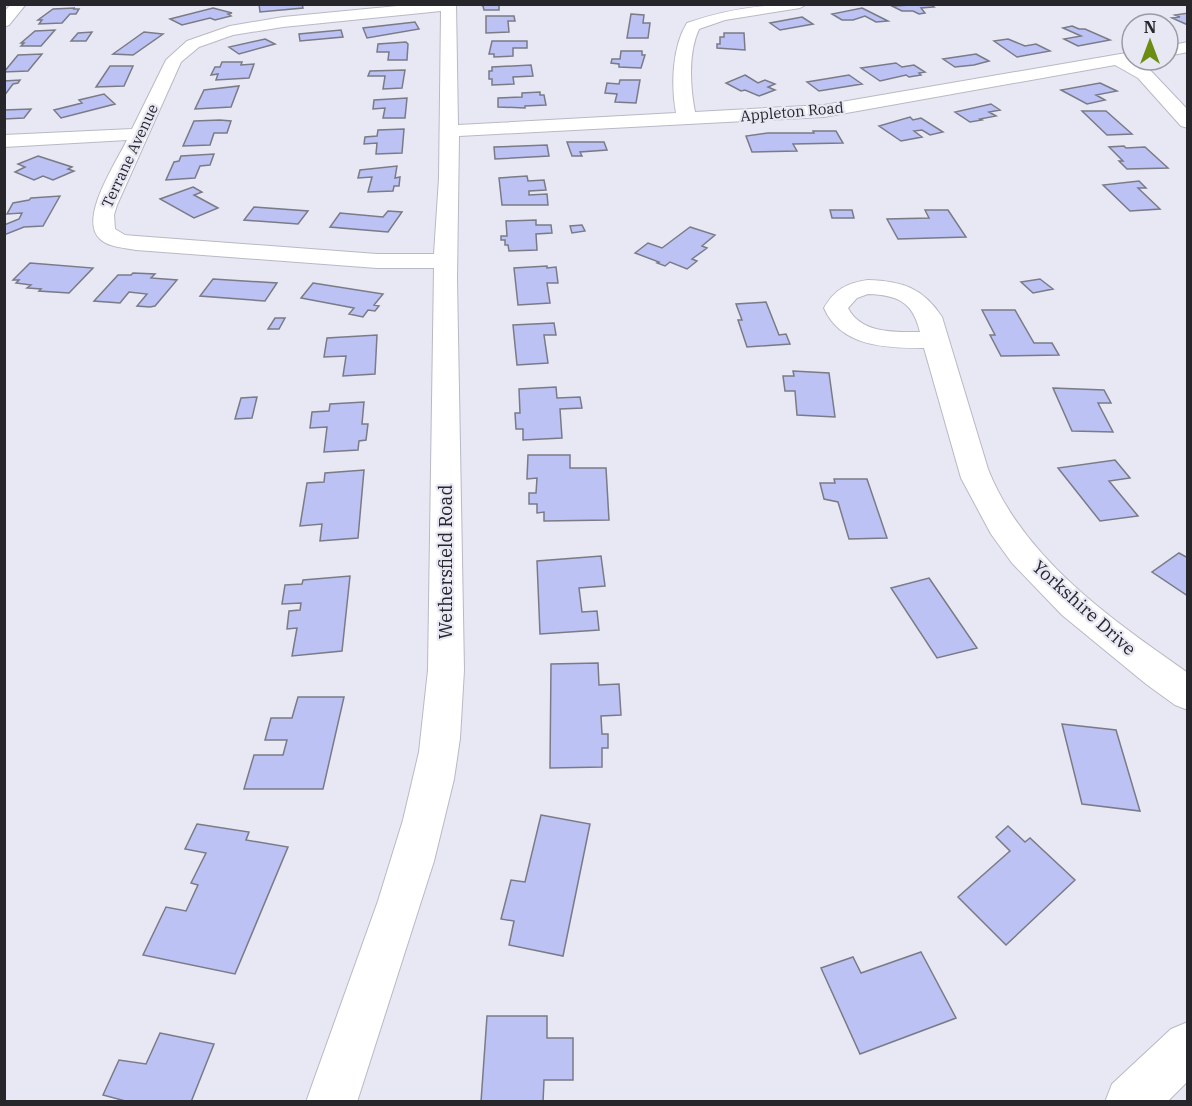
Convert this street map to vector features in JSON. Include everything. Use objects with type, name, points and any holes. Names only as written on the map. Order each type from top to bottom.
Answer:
[{"type":"street","points":[[4,22],[19,4]]},
{"type":"street","points":[[687,119],[683,102],[687,38],[693,26],[722,16],[800,4]]},
{"type":"street","name":"Wethersfield Road","points":[[331,1101],[422,829],[435,777],[444,719],[449,5]]},
{"type":"street","name":"Terrane Avenue","points":[[446,261],[366,260],[136,243],[110,237],[103,231],[102,216],[174,60],[185,49],[203,39],[264,25],[449,5]]},
{"type":"street","name":"Appleton Road","points":[[449,131],[849,108],[1120,59]]},
{"type":"street","points":[[1142,72],[1188,122]]},
{"type":"street","points":[[4,141],[140,134]]},
{"type":"street","name":"Yorkshire Drive","points":[[934,340],[973,470],[984,495],[1002,524],[1049,580],[1080,609],[1119,642],[1188,694]]},
{"type":"street","points":[[1130,1101],[1188,1046]]},
{"type":"building","points":[[259,4],[302,4],[303,8],[260,12]]},
{"type":"building","points":[[479,4],[499,4],[499,10],[484,10]]},
{"type":"building","points":[[930,4],[934,7],[921,8],[925,13],[919,14],[913,11],[902,11],[892,6]]},
{"type":"building","points":[[75,8],[73,9],[79,9],[76,14],[70,14],[62,23],[39,24],[42,20],[38,20],[53,9]]},
{"type":"building","points":[[213,8],[232,13],[228,14],[231,16],[215,20],[210,18],[182,25],[170,19]]},
{"type":"building","points":[[862,8],[888,21],[876,22],[865,16],[853,20],[842,20],[832,14]]},
{"type":"building","points":[[1188,13],[1188,25],[1180,22],[1180,14]]},
{"type":"building","points":[[631,14],[644,15],[643,23],[650,23],[648,38],[627,38]]},
{"type":"building","points":[[486,16],[514,16],[515,21],[508,21],[509,32],[486,33]]},
{"type":"building","points":[[802,17],[813,24],[780,30],[770,23]]},
{"type":"building","points":[[415,22],[419,29],[367,38],[363,28]]},
{"type":"building","points":[[1072,26],[1110,40],[1078,46],[1064,39],[1081,36],[1063,28]]},
{"type":"building","points":[[55,30],[41,46],[21,46],[24,43],[21,43],[35,31]]},
{"type":"building","points":[[341,30],[343,37],[300,41],[299,34]]},
{"type":"building","points":[[92,32],[86,41],[71,41],[78,33]]},
{"type":"building","points":[[144,32],[163,34],[133,55],[113,54]]},
{"type":"building","points":[[724,33],[744,33],[745,50],[717,48],[717,44],[720,44],[720,37],[724,37]]},
{"type":"building","points":[[265,39],[275,44],[239,54],[229,47]]},
{"type":"building","points":[[1008,39],[1025,46],[1036,44],[1050,51],[1017,57],[994,41]]},
{"type":"building","points":[[492,41],[527,41],[527,48],[513,48],[513,56],[494,57],[494,54],[489,54]]},
{"type":"building","points":[[406,42],[408,44],[407,60],[388,60],[389,52],[377,52],[378,44]]},
{"type":"building","points":[[621,51],[642,51],[642,55],[645,55],[641,68],[619,67],[619,64],[611,63],[612,59],[620,59]]},
{"type":"building","points":[[42,54],[28,71],[4,72],[18,55]]},
{"type":"building","points":[[976,54],[989,61],[955,67],[943,59]]},
{"type":"building","points":[[222,62],[242,62],[241,65],[254,64],[249,78],[216,80],[218,74],[211,75],[215,67],[220,67]]},
{"type":"building","points":[[896,63],[902,67],[914,65],[925,72],[919,73],[921,75],[909,77],[906,75],[880,81],[861,68]]},
{"type":"building","points":[[531,65],[533,76],[513,77],[514,84],[492,85],[492,79],[489,79],[489,71],[492,71],[492,67]]},
{"type":"building","points":[[110,66],[133,66],[124,86],[96,87]]},
{"type":"building","points":[[405,70],[402,88],[383,89],[385,76],[368,76],[370,71]]},
{"type":"building","points":[[745,75],[758,83],[765,80],[775,84],[768,87],[775,90],[759,96],[745,90],[741,91],[726,83]]},
{"type":"building","points":[[849,75],[862,84],[819,91],[807,82]]},
{"type":"building","points":[[20,80],[13,84],[4,96],[4,81]]},
{"type":"building","points":[[620,80],[640,80],[636,103],[615,102],[617,94],[605,93],[607,83],[619,84]]},
{"type":"building","points":[[1100,83],[1117,91],[1096,95],[1105,100],[1087,104],[1061,90]]},
{"type":"building","points":[[239,86],[231,107],[195,109],[204,90]]},
{"type":"building","points":[[540,92],[540,95],[544,95],[546,105],[525,106],[525,108],[498,107],[498,98],[522,97],[522,93]]},
{"type":"building","points":[[104,94],[115,104],[61,118],[54,110],[82,103],[79,100]]},
{"type":"building","points":[[407,98],[405,118],[383,118],[385,108],[373,109],[374,100]]},
{"type":"building","points":[[991,104],[1000,110],[989,112],[996,116],[980,119],[982,120],[970,122],[955,112]]},
{"type":"building","points":[[31,109],[24,118],[4,119],[4,110]]},
{"type":"building","points":[[1082,111],[1106,111],[1132,134],[1107,135]]},
{"type":"building","points":[[910,117],[913,120],[921,118],[943,132],[930,135],[922,130],[914,131],[922,137],[901,141],[879,126]]},
{"type":"building","points":[[194,121],[231,121],[227,133],[214,133],[210,145],[183,146]]},
{"type":"building","points":[[404,129],[402,153],[376,154],[377,143],[364,144],[365,137],[377,136],[378,130]]},
{"type":"building","points":[[813,131],[836,131],[843,143],[793,144],[797,151],[752,152],[746,136],[768,133],[814,133]]},
{"type":"building","points":[[567,142],[604,142],[607,150],[580,152],[582,156],[572,156]]},
{"type":"building","points":[[547,145],[549,156],[495,159],[494,147]]},
{"type":"building","points":[[1124,146],[1126,148],[1145,147],[1168,168],[1127,169],[1119,161],[1123,161],[1109,147]]},
{"type":"building","points":[[214,154],[210,165],[200,166],[195,178],[166,180],[174,162],[179,161],[181,156]]},
{"type":"building","points":[[38,156],[72,167],[68,169],[74,171],[53,180],[43,176],[34,180],[15,172],[25,167],[18,164]]},
{"type":"building","points":[[397,166],[395,178],[400,177],[399,186],[394,186],[393,191],[368,192],[372,177],[358,178],[360,170]]},
{"type":"building","points":[[527,176],[528,181],[544,180],[546,190],[529,191],[529,195],[547,194],[548,205],[502,205],[499,178]]},
{"type":"building","points":[[1139,181],[1146,188],[1138,188],[1160,209],[1130,211],[1103,185]]},
{"type":"building","points":[[193,187],[202,192],[194,195],[218,208],[194,218],[160,199]]},
{"type":"building","points":[[60,196],[43,226],[24,227],[4,235],[4,225],[19,219],[22,213],[7,214],[13,203],[31,198]]},
{"type":"building","points":[[254,207],[308,211],[298,224],[244,220]]},
{"type":"building","points":[[830,210],[852,210],[854,218],[832,218]]},
{"type":"building","points":[[925,210],[948,210],[966,237],[898,239],[887,219],[929,218]]},
{"type":"building","points":[[388,211],[402,212],[388,232],[330,227],[340,213],[383,217]]},
{"type":"building","points":[[536,220],[536,225],[551,225],[552,233],[536,234],[537,250],[509,251],[505,240],[501,240],[501,236],[507,236],[506,221]]},
{"type":"building","points":[[582,225],[585,231],[572,233],[570,226]]},
{"type":"building","points":[[690,227],[715,235],[702,246],[707,248],[692,259],[697,261],[687,269],[670,262],[665,266],[635,253],[648,243],[662,248]]},
{"type":"building","points":[[30,263],[93,268],[69,293],[39,291],[41,289],[27,288],[31,285],[16,283],[19,280],[13,280]]},
{"type":"building","points":[[547,266],[547,268],[556,267],[558,283],[547,283],[550,303],[518,305],[514,268]]},
{"type":"building","points":[[155,274],[151,278],[177,280],[155,306],[137,306],[147,294],[129,292],[120,303],[94,301],[118,275]]},
{"type":"building","points":[[213,279],[277,283],[265,301],[200,296]]},
{"type":"building","points":[[1040,279],[1053,289],[1033,293],[1021,282]]},
{"type":"building","points":[[313,283],[383,294],[374,305],[379,306],[375,311],[368,310],[363,317],[349,314],[354,308],[301,298]]},
{"type":"building","points":[[766,302],[779,335],[786,334],[790,344],[747,347],[738,320],[742,320],[736,304]]},
{"type":"building","points":[[982,310],[1015,310],[1034,343],[1052,343],[1059,355],[1001,356],[990,335],[995,335]]},
{"type":"building","points":[[275,318],[285,318],[279,329],[268,329]]},
{"type":"building","points":[[554,323],[556,335],[544,335],[548,363],[517,365],[513,325]]},
{"type":"building","points":[[377,335],[375,374],[343,376],[346,356],[324,357],[327,338]]},
{"type":"building","points":[[793,371],[829,373],[835,417],[797,415],[795,391],[785,391],[783,376],[794,376]]},
{"type":"building","points":[[556,387],[557,398],[580,397],[582,408],[560,409],[562,438],[523,440],[523,429],[516,429],[515,413],[520,413],[519,389]]},
{"type":"building","points":[[1053,388],[1104,390],[1111,403],[1098,403],[1113,432],[1072,431]]},
{"type":"building","points":[[257,397],[252,418],[235,419],[241,398]]},
{"type":"building","points":[[364,402],[362,424],[368,424],[366,440],[359,441],[358,450],[324,452],[327,427],[310,428],[312,412],[329,411],[330,404]]},
{"type":"building","points":[[528,455],[570,455],[570,468],[606,468],[609,520],[544,521],[544,512],[537,513],[537,504],[529,504],[529,493],[536,493],[537,478],[527,479]]},
{"type":"building","points":[[1115,460],[1130,478],[1109,481],[1138,516],[1100,521],[1058,468]]},
{"type":"building","points":[[364,470],[358,538],[320,541],[322,524],[300,526],[307,483],[324,482],[325,473]]},
{"type":"building","points":[[834,479],[867,479],[887,538],[849,539],[838,502],[824,499],[820,483],[835,483]]},
{"type":"building","points":[[1179,553],[1188,558],[1188,596],[1152,572]]},
{"type":"building","points":[[601,556],[605,586],[579,588],[582,612],[597,611],[599,630],[540,634],[537,561]]},
{"type":"building","points":[[350,576],[342,651],[292,656],[297,628],[287,629],[289,611],[300,610],[301,603],[282,604],[285,585],[302,584],[303,580]]},
{"type":"building","points":[[929,578],[977,648],[937,658],[891,588]]},
{"type":"building","points":[[598,663],[599,685],[619,684],[621,715],[601,716],[602,734],[608,734],[608,748],[602,748],[602,767],[550,768],[551,664]]},
{"type":"building","points":[[298,697],[344,697],[323,789],[244,789],[254,755],[283,755],[287,740],[265,740],[271,718],[292,718]]},
{"type":"building","points":[[1062,724],[1116,730],[1140,811],[1082,804]]},
{"type":"building","points":[[541,815],[590,824],[563,956],[509,945],[514,921],[501,919],[511,880],[525,882]]},
{"type":"building","points":[[197,824],[249,832],[246,840],[288,847],[235,974],[143,955],[166,907],[186,911],[198,885],[191,883],[206,853],[185,849]]},
{"type":"building","points":[[1008,826],[1025,842],[1030,838],[1075,880],[1006,945],[958,897],[1010,851],[996,837]]},
{"type":"building","points":[[921,952],[956,1018],[860,1054],[821,968],[853,957],[861,973]]},
{"type":"building","points":[[487,1016],[547,1016],[547,1038],[573,1038],[573,1080],[544,1080],[543,1102],[481,1102]]},
{"type":"building","points":[[160,1033],[214,1044],[191,1102],[129,1102],[103,1095],[119,1060],[146,1064]]}]
